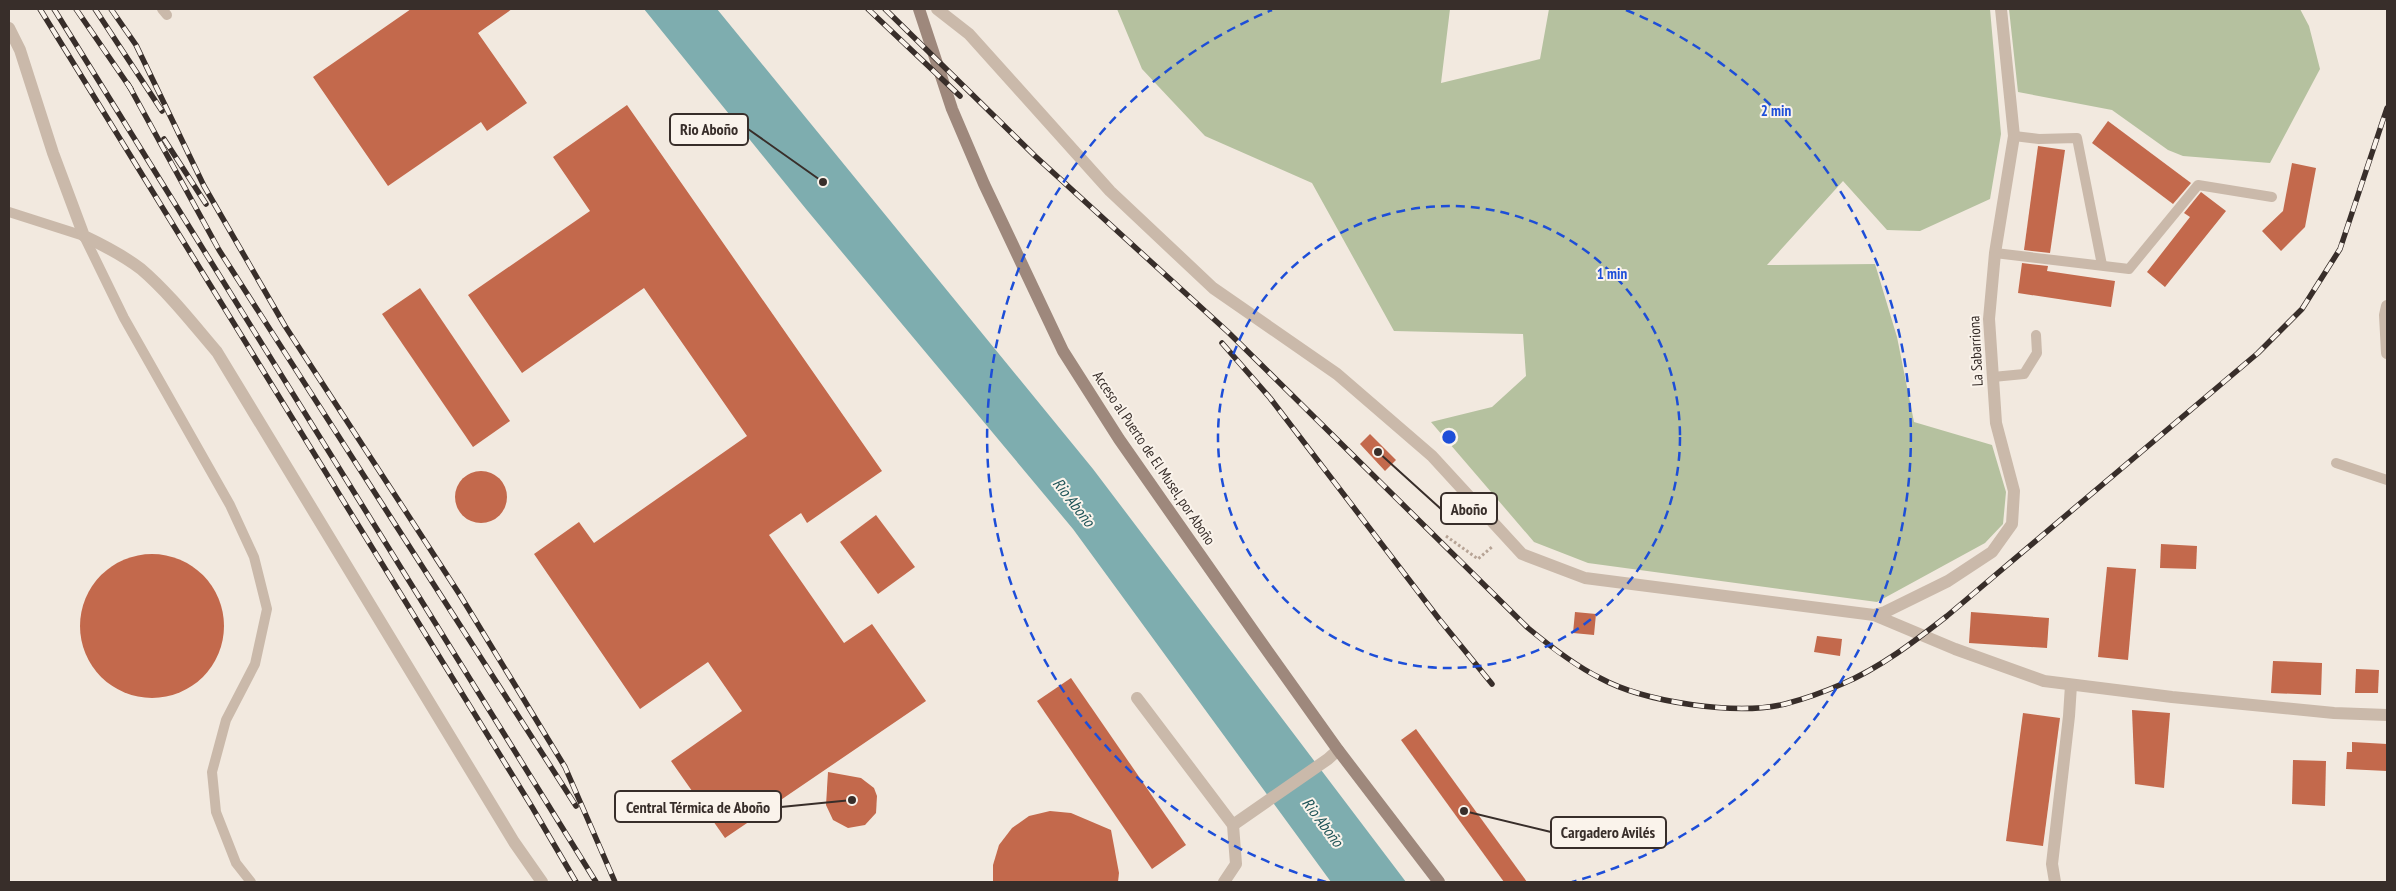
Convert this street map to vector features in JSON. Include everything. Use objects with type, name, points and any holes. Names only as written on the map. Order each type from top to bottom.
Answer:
[{"type":"street","name":"Acceso al Puerto de El Musel, por Aboño","points":[[918,9],[952,109],[1004,228],[1063,351],[1119,439],[1338,750],[1438,882]]},
{"type":"street","points":[[937,9],[970,34],[1110,192],[1206,282],[1344,381],[1432,456],[1522,554],[1585,578],[1874,615],[1955,649],[2035,678],[2071,684],[2334,713],[2387,715]]},
{"type":"street","name":"La Sabarriona","points":[[1874,615],[1885,612],[1955,576],[1992,552],[2012,524],[2014,491],[1996,423],[1989,319],[1995,253],[2014,136],[2000,9]]},
{"type":"street","points":[[9,28],[20,50],[53,153],[84,236],[104,245],[140,269],[175,304],[217,352],[514,842],[542,882]]},
{"type":"street","points":[[2387,306],[2385,314],[2387,353]]},
{"type":"street","points":[[2055,882],[2052,864],[2070,716],[2071,684]]},
{"type":"street","points":[[1137,698],[1233,824],[1236,864],[1224,882]]},
{"type":"street","points":[[1233,824],[1328,759],[1338,750]]},
{"type":"lane","points":[[2014,136],[2039,139],[2077,138],[2102,265]]},
{"type":"lane","points":[[1995,253],[2129,269],[2198,185],[2272,197]]},
{"type":"lane","points":[[9,212],[84,236],[124,318],[230,505],[254,557],[267,609],[255,664],[226,720],[212,772],[216,812],[236,863],[251,882]]},
{"type":"lane","points":[[1993,377],[2024,374],[2037,353],[2036,336]]},
{"type":"lane","points":[[2336,463],[2387,480]]},
{"type":"path","points":[[1446,536],[1478,559],[1506,536]]},
{"type":"green space","points":[[1117,9],[1450,9],[1441,83],[1540,59],[1549,9],[1990,9],[2001,134],[1990,199],[1920,231],[1887,230],[1843,181],[1767,265],[1875,264],[1897,337],[1914,422],[1992,445],[2006,492],[2003,524],[1985,543],[1877,602],[1588,563],[1534,542],[1431,422],[1492,407],[1526,376],[1523,334],[1394,331],[1312,183],[1205,136],[1142,69]]},
{"type":"green space","points":[[2009,9],[2300,9],[2309,26],[2320,69],[2270,163],[2183,156],[2168,150],[2112,110],[2018,92]]},
{"type":"water","points":[[644,9],[717,9],[1093,469],[1406,882],[1331,882],[1073,529],[806,209]]},
{"type":"building","points":[[411,9],[512,9],[478,33],[527,103],[487,131],[481,122],[388,186],[313,77]]},
{"type":"building","points":[[627,105],[882,471],[807,523],[801,513],[769,535],[844,643],[872,624],[926,701],[725,838],[671,761],[742,711],[708,662],[640,709],[534,554],[579,522],[594,543],[747,436],[644,288],[522,373],[468,295],[590,211],[553,157]]},
{"type":"building","points":[[2108,121],[2191,183],[2173,204],[2092,143]]},
{"type":"building","points":[[2038,146],[2065,150],[2050,253],[2024,250]]},
{"type":"building","points":[[2292,163],[2316,168],[2305,227],[2281,251],[2262,231],[2283,211]]},
{"type":"building","points":[[2201,192],[2226,211],[2165,287],[2147,272],[2190,217],[2184,213]]},
{"type":"building","points":[[2022,263],[2048,266],[2047,271],[2115,281],[2111,307],[2018,293]]},
{"type":"building","points":[[420,288],[510,421],[473,447],[382,314]]},
{"type":"building","points":[[1370,434],[1396,460],[1385,471],[1360,444]]},
{"type":"building","points":[[481,471],[491,473],[499,479],[505,487],[507,497],[505,507],[499,515],[491,521],[481,523],[471,521],[463,515],[457,507],[455,497],[457,487],[463,479],[471,473]]},
{"type":"building","points":[[876,515],[915,567],[878,594],[840,542]]},
{"type":"building","points":[[2161,544],[2197,546],[2196,569],[2160,568]]},
{"type":"building","points":[[152,554],[180,559],[203,575],[219,598],[224,626],[219,654],[203,677],[180,693],[152,698],[124,693],[101,677],[85,654],[80,626],[85,598],[101,575],[124,559]]},
{"type":"building","points":[[2107,567],[2136,569],[2128,660],[2098,657]]},
{"type":"building","points":[[1575,612],[1596,614],[1594,635],[1573,633]]},
{"type":"building","points":[[1971,612],[2049,618],[2047,648],[1969,643]]},
{"type":"building","points":[[1817,636],[1842,639],[1840,656],[1814,652]]},
{"type":"building","points":[[2273,661],[2322,663],[2321,695],[2271,693]]},
{"type":"building","points":[[2356,669],[2379,670],[2378,693],[2355,693]]},
{"type":"building","points":[[1071,678],[1186,845],[1152,869],[1037,701]]},
{"type":"building","points":[[2132,710],[2170,713],[2164,788],[2135,784]]},
{"type":"building","points":[[2023,713],[2060,718],[2043,846],[2006,841]]},
{"type":"building","points":[[1416,729],[1527,882],[1504,882],[1401,740]]},
{"type":"building","points":[[2352,742],[2387,744],[2387,771],[2346,769],[2347,752],[2352,752]]},
{"type":"building","points":[[2293,760],[2326,761],[2325,806],[2292,804]]},
{"type":"building","points":[[828,772],[861,778],[874,788],[877,796],[876,813],[865,825],[848,828],[833,820],[826,805]]},
{"type":"building","points":[[1050,811],[1071,813],[1111,830],[1119,873],[1118,882],[993,882],[993,865],[999,845],[1012,828],[1029,816]]},
{"type":"railway","points":[[40,9],[532,807],[576,882]]},
{"type":"railway","points":[[54,9],[596,882]]},
{"type":"railway","points":[[76,9],[131,89]]},
{"type":"railway","points":[[95,9],[162,111]]},
{"type":"railway","points":[[111,9],[136,45],[204,186],[285,326],[460,595],[565,767],[615,882]]},
{"type":"railway","points":[[868,9],[960,96]]},
{"type":"railway","points":[[885,9],[1035,156],[1228,332],[1528,628],[1554,649],[1590,673],[1619,686],[1665,700],[1717,707],[1765,707],[1799,700],[1856,678],[1897,653],[1947,616],[2258,353],[2302,309],[2340,249],[2387,108]]},
{"type":"railway","points":[[128,84],[219,250],[576,806]]},
{"type":"railway","points":[[164,139],[206,204]]},
{"type":"railway","points":[[1222,343],[1270,398],[1439,619],[1492,684]]},
{"type":"place","name":"Rio Aboño","points":[[823,182]]},
{"type":"place","name":"Aboño","points":[[1378,452]]},
{"type":"place","name":"Central Térmica de Aboño","points":[[852,800]]},
{"type":"place","name":"Cargadero Avilés","points":[[1464,811]]}]
